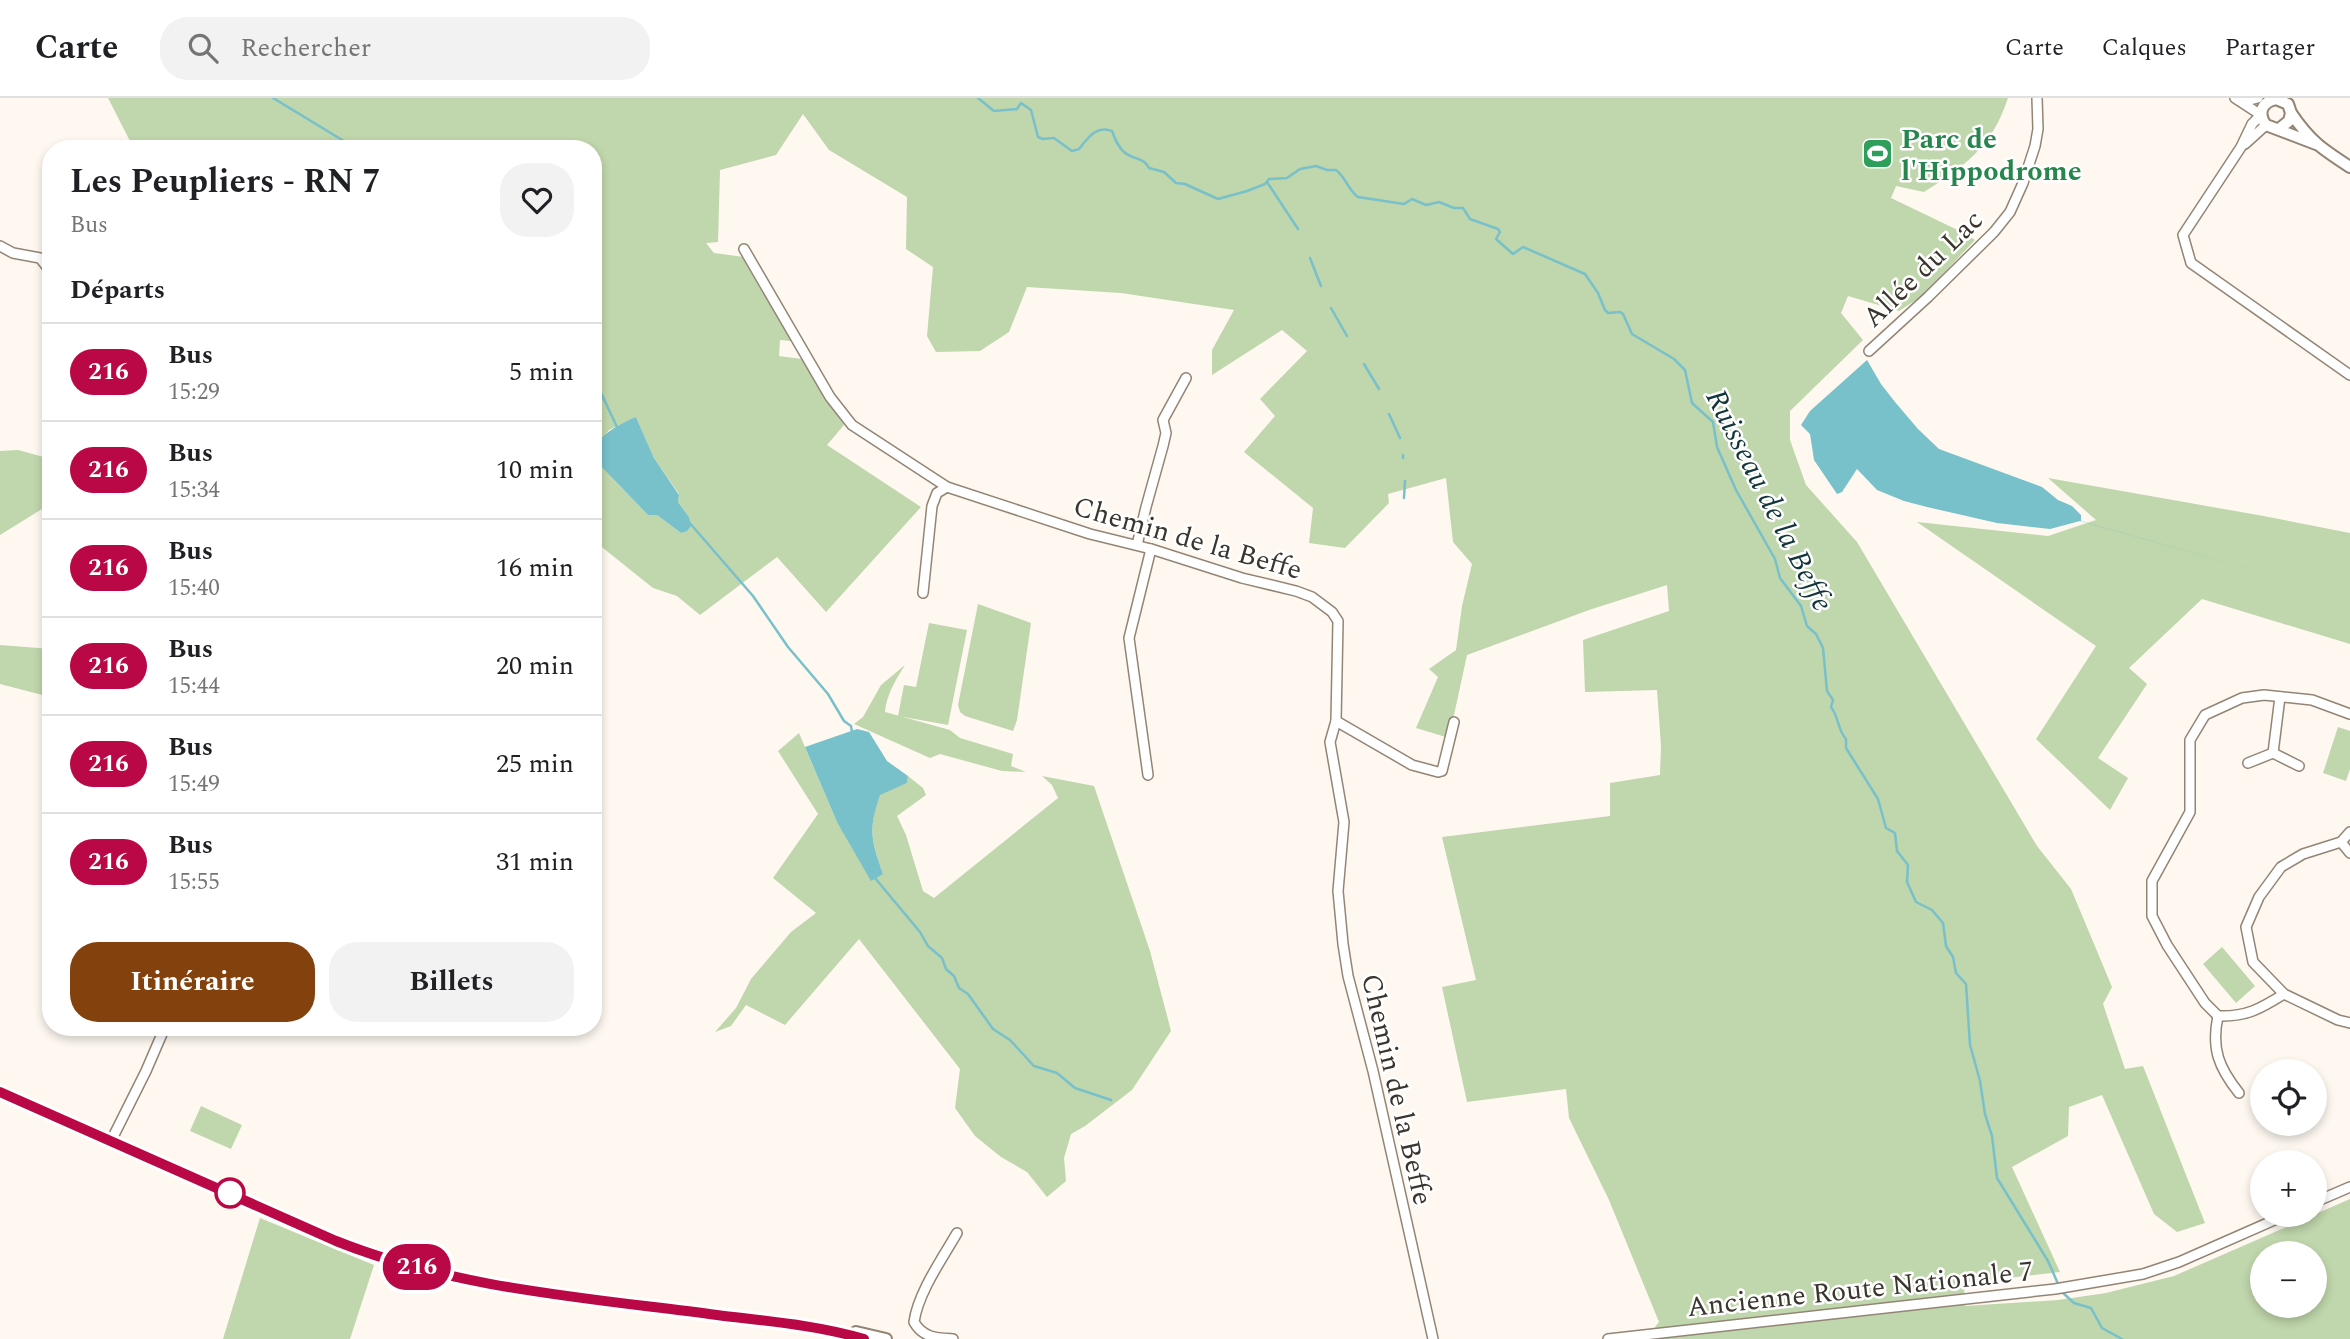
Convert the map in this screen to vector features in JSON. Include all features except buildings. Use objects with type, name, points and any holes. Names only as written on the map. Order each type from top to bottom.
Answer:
[{"type":"main road","points":[[2316,144],[2263,118],[2264,105],[2268,99],[2286,100],[2305,134],[2350,167]]},
{"type":"main road","points":[[2279,128],[2289,121],[2291,113]]},
{"type":"main road","points":[[0,1092],[336,1241],[385,1259],[453,1276],[550,1294],[783,1324],[863,1339]]},
{"type":"main road","points":[[783,1324],[828,1327],[886,1339]]},
{"type":"street","name":"Allée du Lac","points":[[1869,351],[1994,232],[2010,212],[2035,146],[2038,129],[2037,98]]},
{"type":"street","points":[[2239,100],[2258,98]]},
{"type":"street","points":[[2239,100],[2263,118],[2252,124],[2241,147],[2183,235],[2192,263],[2350,375]]},
{"type":"street","points":[[0,246],[13,253],[42,261]]},
{"type":"street","name":"Chemin de la Beffe","points":[[744,249],[830,397],[846,419],[863,433],[947,486],[1090,534],[1138,545],[1242,578],[1296,591],[1312,597],[1332,612],[1338,621],[1336,721],[1329,742],[1344,822],[1338,906],[1346,965],[1373,1071],[1433,1339]]},
{"type":"street","points":[[1138,545],[1166,433],[1163,420],[1186,378]]},
{"type":"street","points":[[923,593],[932,506],[937,493],[947,486]]},
{"type":"street","points":[[1148,775],[1129,638],[1151,549]]},
{"type":"street","points":[[2284,994],[2239,1017],[2218,1016],[2205,1003],[2167,945],[2152,916],[2152,881],[2190,813],[2190,740],[2205,715],[2242,698],[2264,695],[2312,700],[2350,714]]},
{"type":"street","points":[[2273,753],[2280,697]]},
{"type":"street","points":[[1336,721],[1412,765],[1437,772],[1441,771],[1445,763],[1454,722]]},
{"type":"street","points":[[2248,763],[2273,753],[2299,766]]},
{"type":"street","points":[[2350,832],[2341,842],[2303,854],[2281,867],[2259,897],[2246,927],[2253,962],[2284,994],[2350,1023]]},
{"type":"street","points":[[2341,842],[2350,853]]},
{"type":"street","points":[[2218,1016],[2214,1032],[2216,1052],[2225,1076],[2239,1093]]},
{"type":"street","points":[[111,1141],[161,1036]]},
{"type":"street","points":[[2327,1197],[2350,1187]]},
{"type":"street","name":"Ancienne Route Nationale 7","points":[[1608,1339],[2054,1289],[2143,1274],[2179,1262],[2258,1227]]},
{"type":"street","points":[[953,1339],[935,1338],[918,1329],[914,1322],[915,1312],[957,1233]]},
{"type":"green space","points":[[108,98],[2008,98],[1994,130],[1964,164],[1924,192],[1896,186],[1891,198],[1975,240],[1921,297],[1899,311],[1848,296],[1841,313],[1863,340],[1790,411],[1790,440],[1806,485],[1857,542],[2037,846],[2071,889],[2112,987],[2103,1004],[2125,1069],[2143,1066],[2205,1223],[2177,1232],[2154,1214],[2102,1095],[2069,1107],[2068,1136],[2012,1167],[2060,1272],[1964,1283],[1965,1306],[2058,1300],[2106,1293],[2174,1276],[2250,1243],[2250,1318],[2327,1318],[2327,1241],[2254,1241],[2286,1227],[2327,1227],[2327,1209],[2350,1199],[2350,1339],[1646,1339],[1659,1322],[1609,1200],[1569,1118],[1566,1089],[1467,1102],[1442,987],[1476,980],[1442,837],[1610,816],[1610,783],[1660,775],[1657,690],[1585,692],[1583,640],[1669,611],[1667,585],[1589,610],[1467,655],[1449,738],[1416,728],[1438,677],[1429,669],[1456,650],[1462,606],[1472,564],[1453,542],[1446,478],[1388,494],[1389,503],[1345,548],[1309,543],[1313,508],[1244,452],[1275,416],[1260,399],[1307,351],[1282,330],[1212,375],[1212,350],[1234,310],[1121,293],[1027,287],[1009,332],[980,351],[936,352],[927,336],[933,267],[906,249],[907,197],[829,150],[803,114],[776,155],[720,170],[718,242],[706,243],[714,253],[744,257],[791,341],[780,340],[779,356],[802,359],[844,425],[827,445],[921,507],[826,612],[777,557],[700,615],[677,596],[653,588],[602,547],[602,467],[648,515],[657,515],[681,533],[690,526],[689,517],[678,502],[679,494],[654,458],[636,417],[609,430],[602,439],[602,140],[129,140]]},
{"type":"green space","points":[[18,450],[42,457],[42,509],[0,535],[0,451]]},
{"type":"green space","points":[[2048,478],[2350,533],[2350,644],[2202,599],[2129,668],[2147,684],[2098,758],[2128,778],[2110,810],[2036,739],[2096,646],[1917,522],[2048,536],[2096,520]]},
{"type":"green space","points":[[978,604],[1031,623],[1017,720],[1013,731],[965,716],[958,705]]},
{"type":"green space","points":[[929,623],[967,630],[948,725],[898,716],[904,685],[916,687]]},
{"type":"green space","points":[[0,645],[42,648],[42,695],[0,684]]},
{"type":"green space","points":[[905,665],[889,694],[885,712],[950,730],[960,738],[1013,754],[1011,766],[1026,772],[1002,771],[940,754],[930,758],[854,724],[863,717],[881,685]]},
{"type":"green space","points":[[2338,727],[2350,731],[2350,769],[2346,781],[2323,773]]},
{"type":"green space","points":[[799,733],[837,822],[883,874],[872,834],[880,794],[907,783],[908,776],[923,788],[926,795],[897,816],[906,835],[923,891],[934,898],[1058,798],[1052,785],[1042,776],[1094,786],[1150,951],[1171,1031],[1132,1090],[1071,1134],[1064,1158],[1066,1181],[1047,1197],[1027,1172],[1001,1157],[975,1136],[955,1108],[960,1069],[859,939],[785,1025],[746,1005],[731,1026],[715,1032],[736,1008],[751,979],[791,932],[816,913],[773,878],[818,814],[778,751]]},
{"type":"green space","points":[[2222,947],[2255,986],[2236,1003],[2203,964]]},
{"type":"green space","points":[[201,1106],[242,1125],[231,1149],[190,1131]]},
{"type":"green space","points":[[260,1218],[374,1265],[350,1339],[223,1339]]},
{"type":"water","points":[[1867,360],[1895,402],[1939,449],[2042,487],[2058,500],[2072,506],[2081,515],[2081,521],[2350,597],[2080,521],[2050,529],[1997,523],[1927,507],[1877,490],[1857,469],[1842,492],[1837,494],[1814,460],[1810,434],[1801,425],[1810,411]]},
{"type":"water","points":[[636,417],[654,458],[679,495],[678,502],[689,517],[691,526],[687,531],[681,533],[657,515],[648,515],[602,467],[602,437]]},
{"type":"water","points":[[857,729],[869,732],[887,761],[908,776],[907,783],[880,795],[872,835],[883,874],[871,881],[837,822],[805,747]]},
{"type":"waterway","points":[[273,98],[342,140]]},
{"type":"waterway","name":"Ruisseau de la Beffe","points":[[978,98],[994,111],[1017,109],[1021,103],[1031,110],[1038,137],[1054,138],[1072,151],[1079,149],[1097,131],[1112,131],[1118,145],[1127,155],[1144,162],[1149,168],[1164,172],[1176,183],[1185,184],[1218,199],[1265,184],[1269,179],[1287,178],[1300,169],[1316,166],[1336,170],[1358,197],[1404,204],[1412,199],[1426,205],[1439,202],[1454,208],[1463,208],[1470,219],[1498,229],[1500,232],[1496,239],[1513,254],[1523,247],[1585,274],[1608,313],[1623,314],[1632,334],[1674,359],[1685,370],[1692,403],[1713,422],[1717,447],[1736,490],[1775,559],[1780,578],[1801,606],[1807,626],[1816,634],[1823,648],[1827,691],[1833,700],[1831,707],[1846,739],[1846,748],[1878,799],[1886,828],[1895,833],[1897,851],[1908,865],[1907,882],[1916,902],[1932,910],[1943,923],[1946,946],[1953,957],[1956,973],[1966,984],[1970,1045],[1992,1136],[1997,1178],[2048,1261],[2059,1286]]},
{"type":"waterway","points":[[1267,182],[1298,229]]},
{"type":"waterway","points":[[1310,258],[1321,286]]},
{"type":"waterway","points":[[1331,308],[1347,336]]},
{"type":"waterway","points":[[1364,364],[1379,389]]},
{"type":"waterway","points":[[602,395],[617,427]]},
{"type":"waterway","points":[[1389,414],[1400,438]]},
{"type":"waterway","points":[[1404,498],[1405,481]]},
{"type":"waterway","points":[[688,521],[753,596],[788,647],[828,694],[844,721],[851,726],[852,732]]},
{"type":"waterway","points":[[875,878],[920,932],[928,946],[942,958],[959,988],[968,994],[993,1029],[1010,1040],[1034,1066],[1057,1073],[1075,1088],[1111,1100]]},
{"type":"waterway","name":"Ruisseau de la Beffe","points":[[2062,1292],[2074,1303],[2091,1308],[2102,1328],[2122,1339]]},
{"type":"bus line","name":"216","points":[[0,1092],[336,1241],[385,1259],[453,1276],[550,1294],[783,1324],[864,1339]]},
{"type":"place","name":"Parc de l'Hippodrome","points":[[1878,154]]}]
